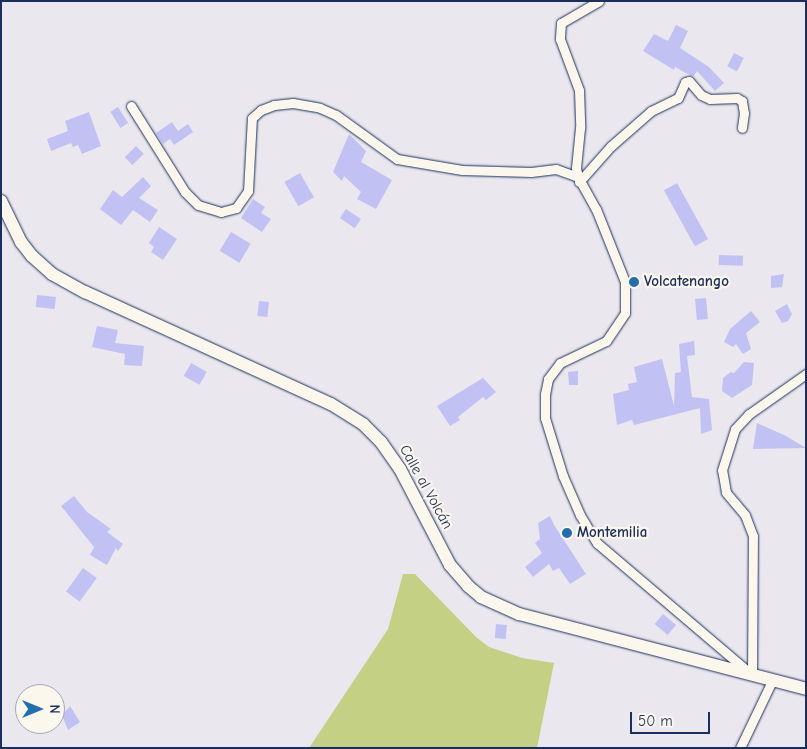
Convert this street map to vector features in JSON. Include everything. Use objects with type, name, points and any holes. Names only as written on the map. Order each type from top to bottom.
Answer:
[{"type":"street","points":[[599,1],[561,23],[560,39],[579,90],[580,128],[576,168],[578,179],[596,209],[625,282],[625,314],[606,341],[560,363],[548,379],[545,394],[545,418],[563,476],[580,515],[597,543],[752,675]]},
{"type":"street","points":[[578,179],[611,146],[651,111],[678,98],[685,82],[689,81],[701,95],[710,99],[737,98],[742,102],[744,112],[742,128]]},
{"type":"street","points":[[131,106],[185,192],[198,205],[221,212],[236,208],[248,191],[252,118],[261,110],[274,105],[293,102],[336,115],[398,159],[462,170],[531,172],[556,169],[578,179]]},
{"type":"street","name":"Calle al Volcán","points":[[3,210],[26,249],[52,274],[85,292],[331,404],[363,424],[381,442],[400,469],[450,565],[468,586],[481,597],[519,614],[772,681],[806,688]]},
{"type":"street","points":[[752,675],[753,536],[745,515],[726,492],[722,470],[735,429],[749,414],[806,374]]},
{"type":"street","points":[[740,748],[772,681]]},
{"type":"green space","points":[[403,574],[415,574],[476,637],[489,647],[522,658],[554,663],[537,748],[309,748],[388,629]]},
{"type":"building","points":[[676,25],[688,31],[680,48],[709,67],[724,83],[715,91],[697,71],[693,77],[675,67],[674,70],[643,51],[654,34],[668,41]]},
{"type":"building","points":[[734,53],[744,58],[737,71],[727,66]]},
{"type":"building","points":[[118,107],[128,123],[120,128],[110,112]]},
{"type":"building","points":[[89,112],[101,146],[82,154],[78,145],[73,147],[71,143],[51,151],[47,139],[68,131],[65,121]]},
{"type":"building","points":[[172,122],[178,131],[188,124],[193,132],[174,145],[170,139],[163,144],[156,133]]},
{"type":"building","points":[[349,134],[366,151],[361,162],[392,180],[376,209],[357,199],[361,192],[344,176],[342,181],[333,172]]},
{"type":"building","points":[[136,146],[144,154],[132,165],[125,157]]},
{"type":"building","points":[[300,173],[314,197],[298,206],[284,182]]},
{"type":"building","points":[[143,177],[151,186],[139,198],[158,210],[150,222],[133,210],[121,225],[100,209],[113,190],[122,197]]},
{"type":"building","points":[[677,183],[708,239],[695,246],[664,190]]},
{"type":"building","points":[[253,199],[265,207],[261,213],[271,219],[262,232],[241,218]]},
{"type":"building","points":[[346,209],[361,219],[355,228],[340,218]]},
{"type":"building","points":[[159,227],[177,239],[163,260],[151,252],[154,247],[149,243]]},
{"type":"building","points":[[231,232],[251,244],[239,263],[220,251]]},
{"type":"building","points":[[719,255],[743,256],[743,266],[719,265]]},
{"type":"building","points":[[784,274],[782,287],[771,288],[771,276]]},
{"type":"building","points":[[37,295],[56,297],[55,309],[36,307]]},
{"type":"building","points":[[706,298],[708,319],[697,320],[695,299]]},
{"type":"building","points":[[259,301],[269,302],[267,317],[257,316]]},
{"type":"building","points":[[787,304],[792,314],[788,321],[782,323],[775,311]]},
{"type":"building","points":[[751,311],[760,322],[746,333],[751,349],[743,354],[736,344],[733,347],[724,342],[730,329]]},
{"type":"building","points":[[97,326],[118,330],[115,343],[144,346],[142,366],[124,365],[125,354],[92,347]]},
{"type":"building","points":[[694,341],[695,355],[687,356],[692,397],[709,399],[712,430],[701,434],[700,408],[634,425],[632,420],[617,425],[613,394],[629,390],[628,384],[637,382],[634,367],[662,359],[674,406],[675,373],[681,372],[679,344]]},
{"type":"building","points":[[744,362],[754,363],[752,385],[732,398],[722,391],[723,378],[731,372],[734,373]]},
{"type":"building","points":[[191,363],[207,372],[199,385],[184,376]]},
{"type":"building","points":[[578,371],[578,385],[569,385],[568,372]]},
{"type":"building","points":[[483,378],[496,392],[486,400],[483,397],[458,417],[460,420],[450,426],[437,406]]},
{"type":"building","points":[[757,423],[786,436],[806,448],[753,449]]},
{"type":"building","points":[[74,496],[87,512],[111,529],[107,532],[123,544],[118,551],[116,548],[107,565],[90,555],[94,547],[61,506]]},
{"type":"building","points":[[550,516],[586,574],[570,584],[559,568],[553,571],[549,564],[533,577],[525,567],[542,553],[535,543],[540,539],[538,523]]},
{"type":"building","points":[[83,568],[97,578],[80,601],[66,591]]},
{"type":"building","points":[[663,614],[676,625],[668,635],[655,624]]},
{"type":"building","points":[[496,624],[507,625],[506,639],[495,638]]},
{"type":"building","points":[[70,706],[80,722],[68,730],[65,722],[65,712]]},
{"type":"place","name":"Volcatenango","points":[[634,282]]},
{"type":"place","name":"Montemilia","points":[[567,533]]}]
